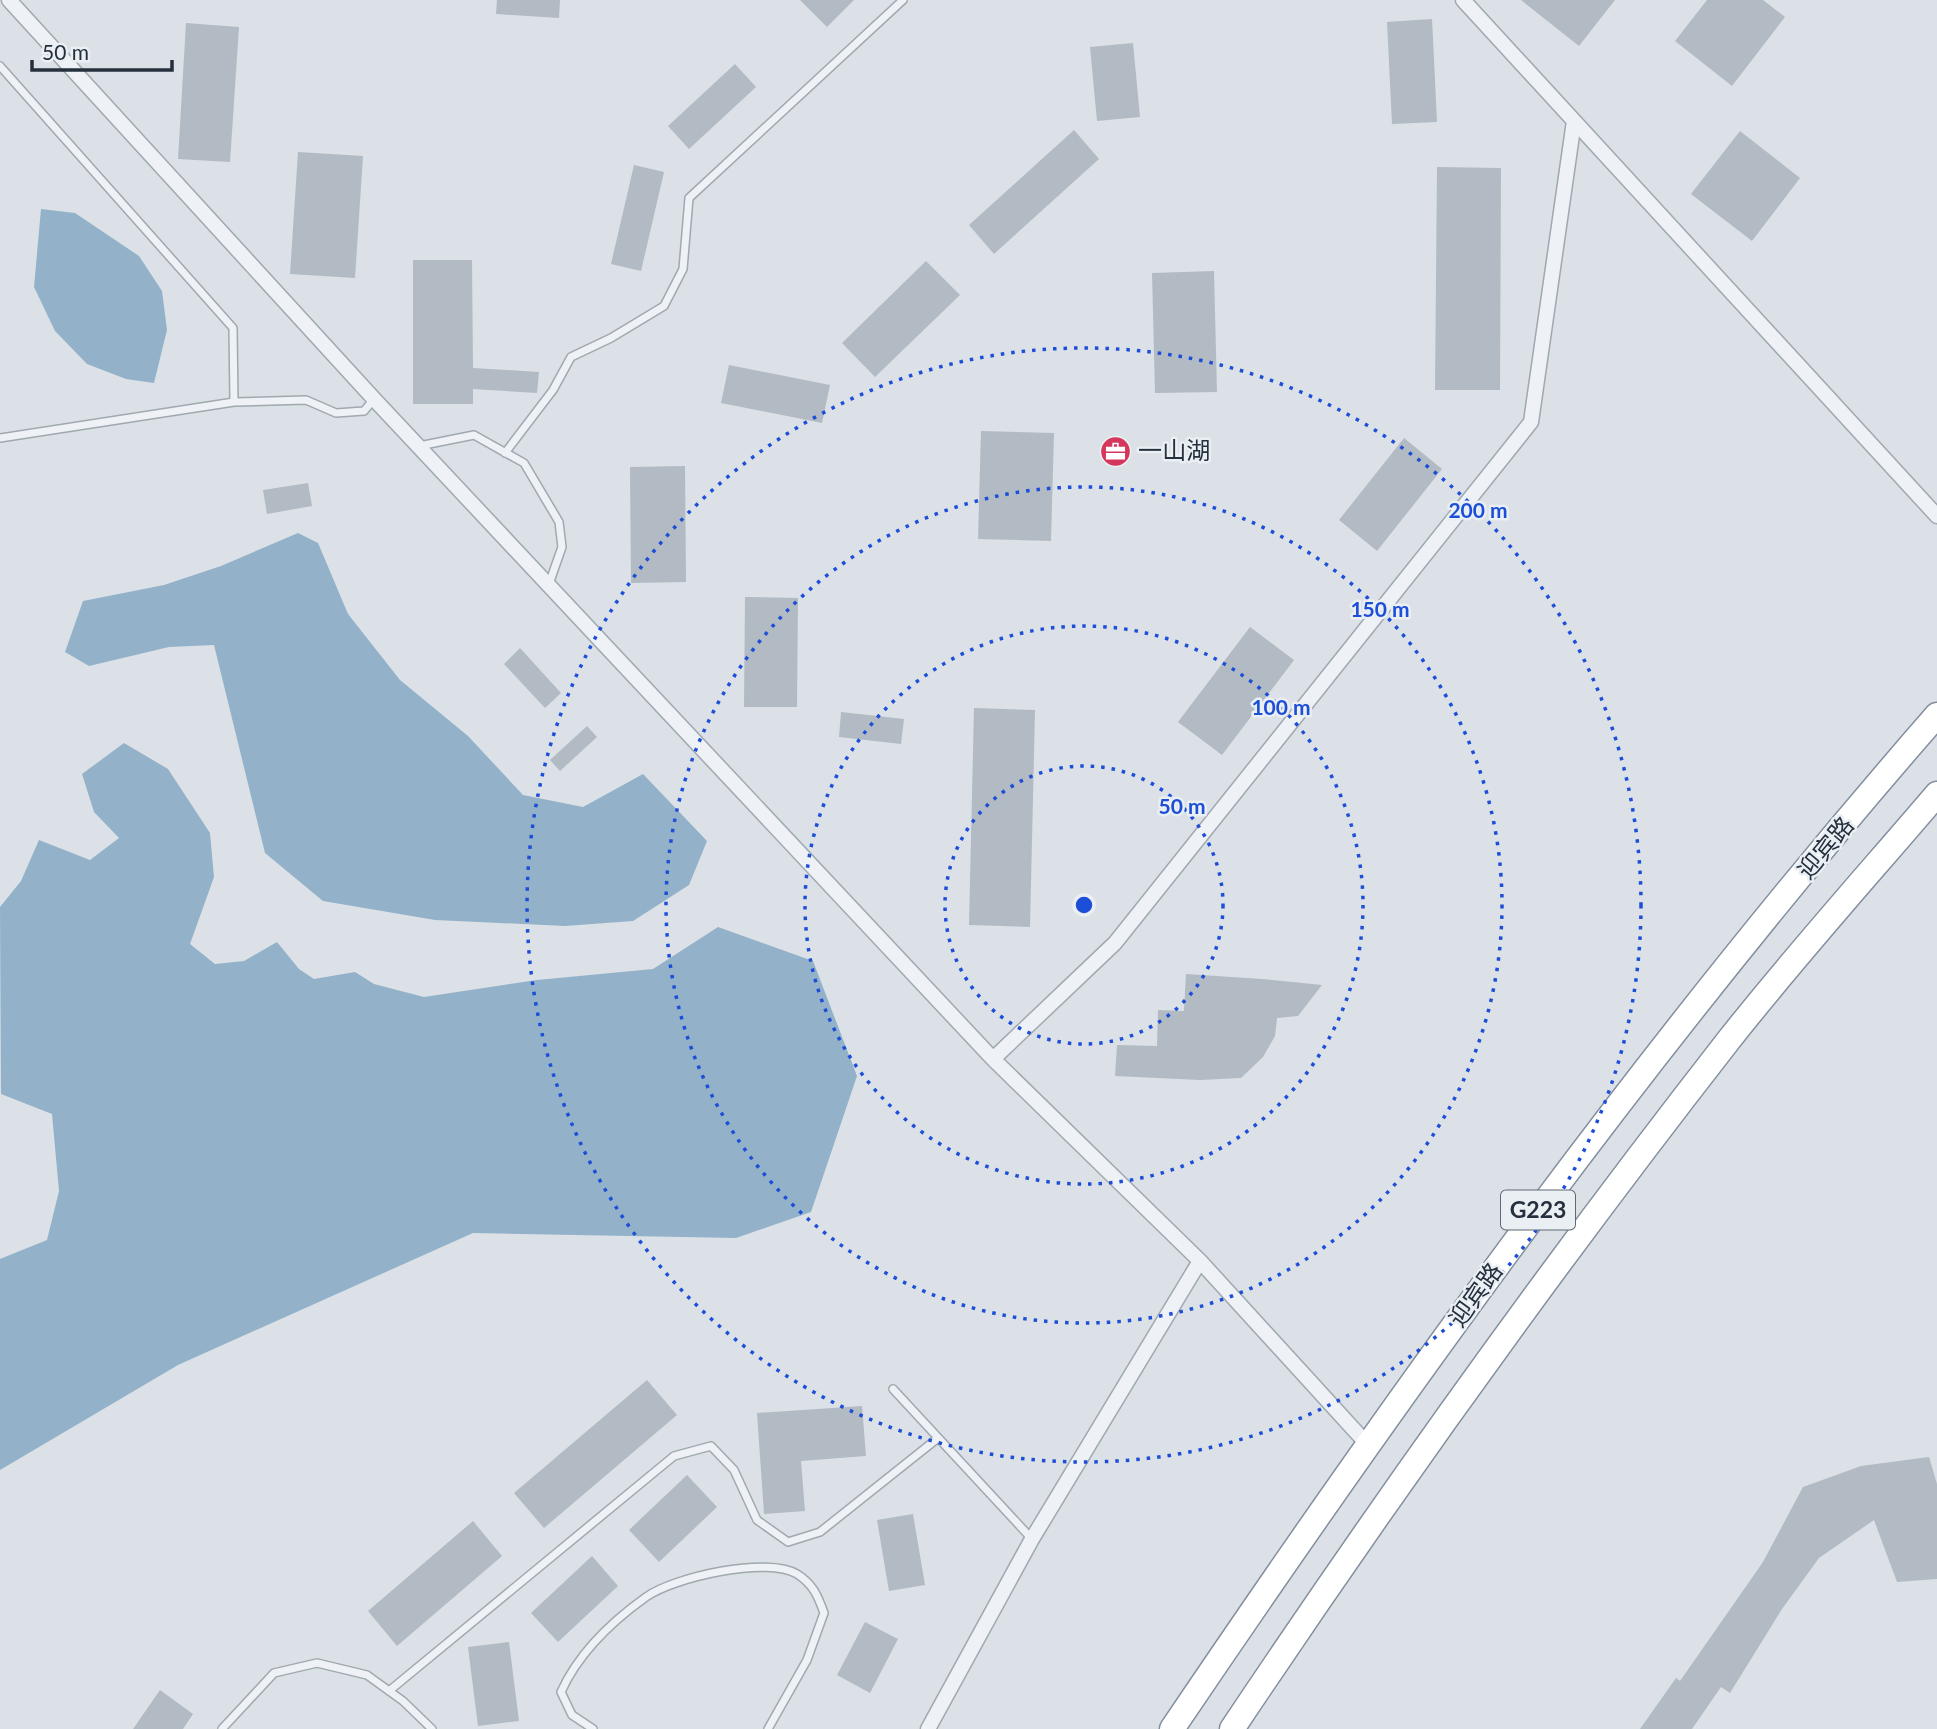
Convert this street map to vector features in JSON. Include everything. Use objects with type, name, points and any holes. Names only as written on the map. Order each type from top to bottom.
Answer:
[{"type":"highway","name":"迎宾路","points":[[1172,1729],[1368,1445],[1522,1231],[1701,999],[1937,715]]},
{"type":"highway","name":"迎宾路","points":[[1232,1729],[1338,1571],[1564,1254],[1730,1038],[1937,794]]},
{"type":"street","points":[[9,0],[374,399],[993,1059],[1200,1261],[1368,1445]]},
{"type":"street","points":[[1466,1],[1937,516]]},
{"type":"street","points":[[993,1059],[1115,943],[1531,422],[1574,121]]},
{"type":"street","points":[[928,1729],[1032,1539],[1200,1261]]},
{"type":"lane","points":[[505,453],[553,390],[571,357],[611,338],[664,306],[683,269],[689,198],[903,0]]},
{"type":"lane","points":[[0,66],[233,328],[234,402]]},
{"type":"lane","points":[[0,438],[234,402],[306,400],[336,413],[364,411],[374,399]]},
{"type":"lane","points":[[418,446],[474,435],[524,463],[559,522],[562,547],[548,585]]},
{"type":"lane","points":[[893,1389],[1032,1539]]},
{"type":"lane","points":[[389,1691],[674,1456],[711,1446],[734,1470],[757,1520],[788,1542],[820,1532],[899,1466],[938,1438]]},
{"type":"lane","points":[[593,1729],[572,1715],[561,1692],[573,1665],[604,1631],[649,1595],[709,1575],[764,1566],[796,1573],[816,1590],[824,1613],[807,1660],[768,1729]]},
{"type":"lane","points":[[222,1729],[274,1673],[317,1663],[367,1675],[432,1729]]},
{"type":"water","points":[[41,209],[75,213],[139,256],[162,291],[167,330],[154,383],[126,379],[87,364],[55,331],[34,287]]},
{"type":"water","points":[[298,533],[318,543],[348,614],[400,680],[468,736],[523,795],[583,807],[643,774],[707,841],[689,885],[633,921],[565,926],[435,920],[323,901],[265,853],[214,645],[169,647],[89,666],[65,652],[83,601],[164,585],[221,566]]},
{"type":"water","points":[[124,743],[168,769],[210,833],[214,877],[190,944],[215,964],[244,961],[277,942],[299,969],[314,979],[355,972],[374,984],[424,997],[537,980],[653,969],[718,927],[813,961],[857,1076],[811,1212],[736,1238],[473,1233],[178,1365],[0,1470],[0,1259],[47,1240],[59,1191],[52,1114],[1,1094],[0,907],[21,881],[39,840],[90,860],[119,838],[94,812],[82,774]]},
{"type":"building","points":[[497,0],[560,0],[559,18],[496,14]]},
{"type":"building","points":[[800,0],[854,0],[827,27]]},
{"type":"building","points":[[1521,0],[1615,0],[1579,46]]},
{"type":"building","points":[[1707,0],[1763,0],[1785,17],[1732,86],[1675,41]]},
{"type":"building","points":[[1432,19],[1437,122],[1392,124],[1387,22]]},
{"type":"building","points":[[186,23],[239,27],[230,162],[178,159]]},
{"type":"building","points":[[1133,43],[1140,117],[1097,121],[1090,47]]},
{"type":"building","points":[[735,64],[756,87],[689,149],[668,126]]},
{"type":"building","points":[[1074,130],[1099,159],[994,254],[969,225]]},
{"type":"building","points":[[1740,131],[1800,178],[1752,241],[1691,194]]},
{"type":"building","points":[[298,152],[363,156],[355,278],[290,274]]},
{"type":"building","points":[[634,165],[664,172],[641,271],[611,264]]},
{"type":"building","points":[[1437,167],[1501,168],[1500,390],[1435,390]]},
{"type":"building","points":[[413,260],[472,260],[473,368],[539,372],[537,393],[473,389],[473,404],[413,404]]},
{"type":"building","points":[[926,261],[960,295],[875,377],[842,343]]},
{"type":"building","points":[[1214,271],[1217,392],[1155,393],[1152,273]]},
{"type":"building","points":[[729,365],[830,385],[822,423],[721,403]]},
{"type":"building","points":[[981,431],[1054,433],[1051,541],[978,539]]},
{"type":"building","points":[[1404,438],[1442,469],[1377,551],[1339,520]]},
{"type":"building","points":[[685,466],[686,582],[631,583],[630,467]]},
{"type":"building","points":[[308,483],[312,506],[267,514],[263,490]]},
{"type":"building","points":[[745,597],[798,598],[797,707],[744,707]]},
{"type":"building","points":[[1250,627],[1294,660],[1222,755],[1178,722]]},
{"type":"building","points":[[520,648],[561,693],[545,708],[504,664]]},
{"type":"building","points":[[974,708],[1035,710],[1030,927],[969,925]]},
{"type":"building","points":[[841,712],[904,719],[901,744],[839,737]]},
{"type":"building","points":[[587,726],[597,737],[560,771],[550,760]]},
{"type":"building","points":[[1186,974],[1322,985],[1298,1016],[1277,1018],[1275,1036],[1263,1057],[1241,1078],[1200,1080],[1115,1076],[1117,1045],[1157,1046],[1158,1010],[1184,1011]]},
{"type":"building","points":[[647,1380],[677,1415],[544,1528],[514,1493]]},
{"type":"building","points":[[862,1406],[866,1456],[801,1461],[805,1511],[764,1514],[757,1413]]},
{"type":"building","points":[[1929,1457],[1937,1484],[1937,1579],[1897,1582],[1874,1520],[1819,1558],[1782,1609],[1730,1693],[1721,1687],[1692,1729],[1640,1729],[1676,1678],[1680,1681],[1763,1562],[1803,1487],[1861,1466]]},
{"type":"building","points":[[687,1475],[717,1507],[659,1562],[629,1530]]},
{"type":"building","points":[[913,1514],[925,1585],[889,1591],[877,1520]]},
{"type":"building","points":[[473,1521],[502,1556],[397,1646],[368,1611]]},
{"type":"building","points":[[592,1556],[618,1586],[558,1642],[531,1613]]},
{"type":"building","points":[[865,1622],[898,1639],[870,1693],[837,1675]]},
{"type":"building","points":[[509,1642],[519,1721],[478,1726],[468,1647]]},
{"type":"building","points":[[160,1690],[193,1714],[183,1729],[133,1729]]},
{"type":"place","name":"一山湖","points":[[1115,451]]}]
